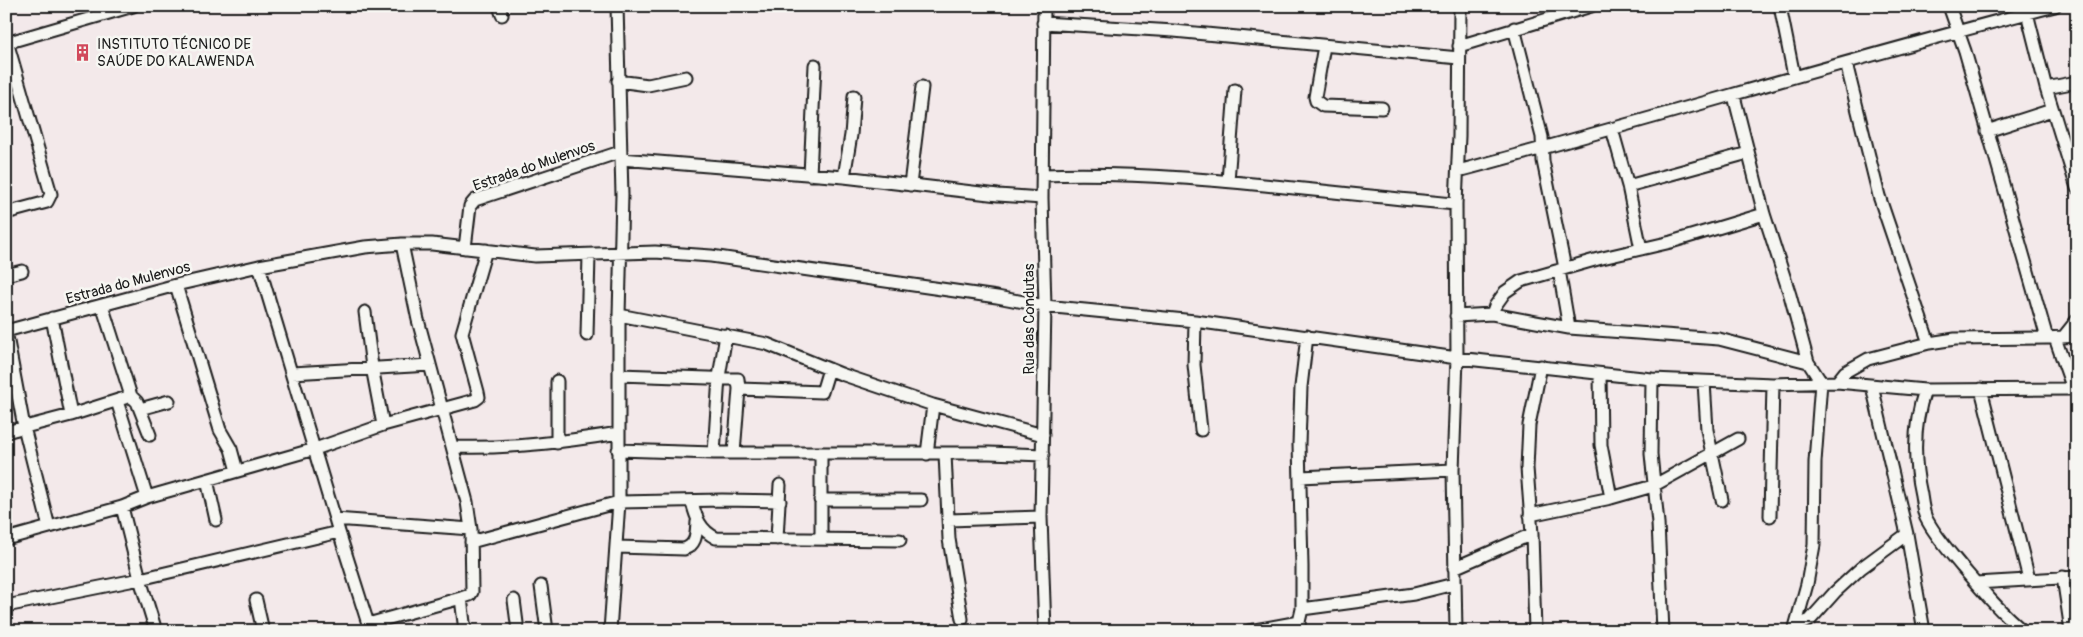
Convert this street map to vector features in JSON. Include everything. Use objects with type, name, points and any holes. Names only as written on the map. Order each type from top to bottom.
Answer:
[{"type":"street","points":[[6,214],[47,202],[52,194],[7,41],[134,6]]},
{"type":"street","points":[[610,631],[619,502],[619,315],[622,195],[617,6]]},
{"type":"street","name":"Rua das Condutas","points":[[1044,6],[1042,198],[1045,306],[1041,518],[1044,631]]},
{"type":"street","points":[[1456,631],[1453,470],[1458,358],[1456,204],[1460,6]]},
{"type":"street","points":[[1780,6],[1794,76]]},
{"type":"street","points":[[1949,6],[1959,31],[1987,130],[2061,337],[2075,389]]},
{"type":"street","points":[[1458,170],[1734,96],[1794,76],[2055,6]]},
{"type":"street","points":[[1043,23],[1174,31],[1324,46],[1459,52],[1514,28],[1584,7]]},
{"type":"street","points":[[2027,13],[2052,110],[2077,188]]},
{"type":"street","points":[[1514,28],[1542,137],[1543,161],[1562,269],[1569,328]]},
{"type":"street","points":[[1324,46],[1315,97],[1316,101],[1322,106],[1382,108]]},
{"type":"street","points":[[1846,63],[1879,196],[1929,344]]},
{"type":"street","points":[[810,174],[815,65]]},
{"type":"street","points":[[618,81],[648,85],[686,77]]},
{"type":"street","points":[[2046,88],[2077,82]]},
{"type":"street","points":[[910,185],[922,87]]},
{"type":"street","points":[[1228,181],[1235,90]]},
{"type":"street","points":[[844,177],[851,135],[854,96]]},
{"type":"street","points":[[1734,96],[1764,214],[1790,295],[1808,362],[1821,382],[1814,462],[1814,544],[1807,584],[1795,628]]},
{"type":"street","points":[[1987,130],[2052,110]]},
{"type":"street","points":[[1612,129],[1628,186],[1641,249]]},
{"type":"street","points":[[1628,186],[1748,153]]},
{"type":"street","points":[[621,155],[1042,198]]},
{"type":"street","name":"Estrada do Mulenvos","points":[[465,248],[470,206],[475,200],[621,155]]},
{"type":"street","points":[[1042,175],[1112,173],[1228,181],[1456,204]]},
{"type":"street","points":[[1492,314],[1495,306],[1513,285],[1562,269],[1764,214]]},
{"type":"street","points":[[259,266],[315,449],[338,532],[370,627],[462,598],[470,595],[472,592],[471,529],[462,478],[430,365],[402,244]]},
{"type":"street","name":"Estrada do Mulenvos","points":[[6,331],[176,285],[259,266],[365,247],[402,244],[465,248],[535,256],[655,252],[711,256],[997,297],[1045,306],[1195,321],[1458,358],[1652,379],[1773,384],[1837,382],[1925,390],[2075,389]]},
{"type":"street","points":[[6,539],[122,507],[147,497],[315,449],[383,425],[475,400],[479,397],[462,333],[486,250]]},
{"type":"street","points":[[587,335],[589,255]]},
{"type":"street","points":[[6,275],[22,271]]},
{"type":"street","points":[[176,285],[220,430],[231,449],[237,471]]},
{"type":"street","points":[[102,305],[131,396],[134,397],[140,409],[150,435]]},
{"type":"street","points":[[365,312],[372,367],[383,425]]},
{"type":"street","points":[[1456,316],[1492,314],[1569,328],[1720,339],[1808,362]]},
{"type":"street","points":[[619,315],[767,344],[829,369],[933,405],[1043,435]]},
{"type":"street","points":[[52,318],[72,415]]},
{"type":"street","points":[[1837,382],[1845,372],[1868,359],[1954,339],[2061,337],[2077,320]]},
{"type":"street","points":[[1195,321],[1194,365],[1201,430]]},
{"type":"street","points":[[6,331],[24,427],[49,528]]},
{"type":"street","points":[[714,453],[719,377],[726,335]]},
{"type":"street","points":[[1249,631],[1299,627],[1302,609],[1299,444],[1301,387],[1307,336]]},
{"type":"street","points":[[292,373],[430,365]]},
{"type":"street","points":[[1535,631],[1532,534],[1527,468],[1529,425],[1541,366]]},
{"type":"street","points":[[739,388],[822,392],[829,369]]},
{"type":"street","points":[[1600,374],[1600,429],[1612,498]]},
{"type":"street","points":[[619,375],[719,377],[736,378],[739,380],[734,453]]},
{"type":"street","points":[[1652,379],[1651,454],[1658,523],[1663,631]]},
{"type":"street","points":[[557,381],[557,443]]},
{"type":"street","points":[[1704,382],[1707,430],[1722,500]]},
{"type":"street","points":[[1770,516],[1773,384]]},
{"type":"street","points":[[1872,386],[1907,534],[1924,631]]},
{"type":"street","points":[[1981,389],[2030,579]]},
{"type":"street","points":[[1925,390],[1918,410],[1915,429],[1916,458],[1925,515],[1935,535],[2007,618],[2023,631]]},
{"type":"street","points":[[6,432],[72,415],[131,396]]},
{"type":"street","points":[[117,401],[147,497]]},
{"type":"street","points":[[140,409],[169,401]]},
{"type":"street","points":[[927,454],[933,405]]},
{"type":"street","points":[[453,447],[482,448],[557,443],[618,434]]},
{"type":"street","points":[[1530,515],[1612,498],[1653,486],[1738,440]]},
{"type":"street","points":[[618,450],[714,453],[989,453],[1043,455]]},
{"type":"street","points":[[820,454],[821,538]]},
{"type":"street","points":[[945,454],[949,539],[962,619]]},
{"type":"street","points":[[1300,477],[1453,470]]},
{"type":"street","points":[[207,480],[216,520]]},
{"type":"street","points":[[777,539],[780,485]]},
{"type":"street","points":[[820,500],[921,500]]},
{"type":"street","points":[[472,542],[619,502],[780,501]]},
{"type":"street","points":[[617,547],[684,549],[691,547],[694,543],[697,522],[692,502]]},
{"type":"street","points":[[122,507],[140,579],[156,631]]},
{"type":"street","points":[[949,520],[1041,518]]},
{"type":"street","points":[[335,519],[471,529]]},
{"type":"street","points":[[697,522],[708,534],[716,538],[900,540]]},
{"type":"street","points":[[6,606],[140,579],[338,532]]},
{"type":"street","points":[[1454,568],[1532,534]]},
{"type":"street","points":[[1795,628],[1810,620],[1835,592],[1861,568],[1907,534]]},
{"type":"street","points":[[2063,577],[2071,631]]},
{"type":"street","points":[[1976,583],[2077,577]]},
{"type":"street","points":[[1302,609],[1414,594],[1454,584]]},
{"type":"street","points":[[541,586],[548,631]]},
{"type":"street","points":[[462,598],[465,631]]},
{"type":"street","points":[[256,600],[263,631]]},
{"type":"street","points":[[514,600],[518,631]]},
{"type":"place","name":"INSTITUTO TÉCNICO DE SAÚDE DO KALAWENDA","points":[[83,53]]}]
